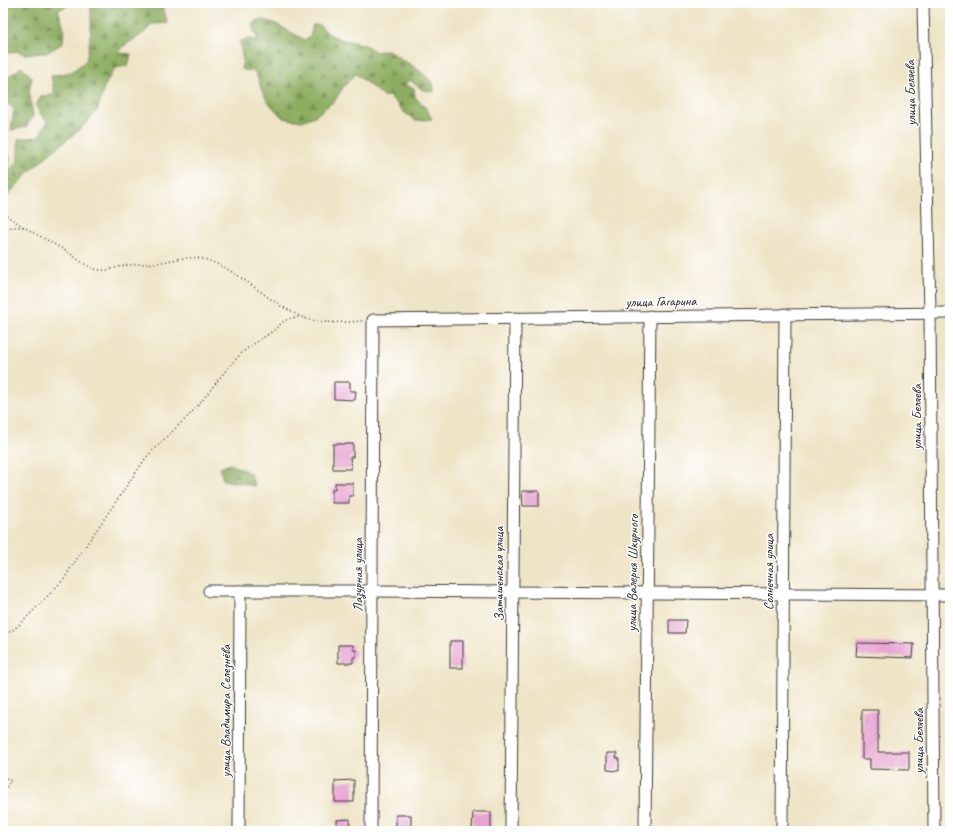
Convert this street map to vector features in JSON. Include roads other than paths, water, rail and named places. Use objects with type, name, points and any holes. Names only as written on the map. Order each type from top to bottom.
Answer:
[{"type":"street","name":"улица Беляева","points":[[923,3],[930,312],[934,831]]},
{"type":"street","name":"улица Гагарина","points":[[372,320],[930,312],[950,313]]},
{"type":"street","name":"Солнечная улица","points":[[782,831],[785,314]]},
{"type":"street","name":"улица Валерия Шкурного","points":[[645,831],[650,316]]},
{"type":"street","name":"Затишенская улица","points":[[511,831],[515,318]]},
{"type":"street","name":"Лазурная улица","points":[[371,831],[372,320]]},
{"type":"street","points":[[209,591],[950,595]]},
{"type":"street","name":"улица Владимира Селезнёва","points":[[239,831],[240,591]]}]
